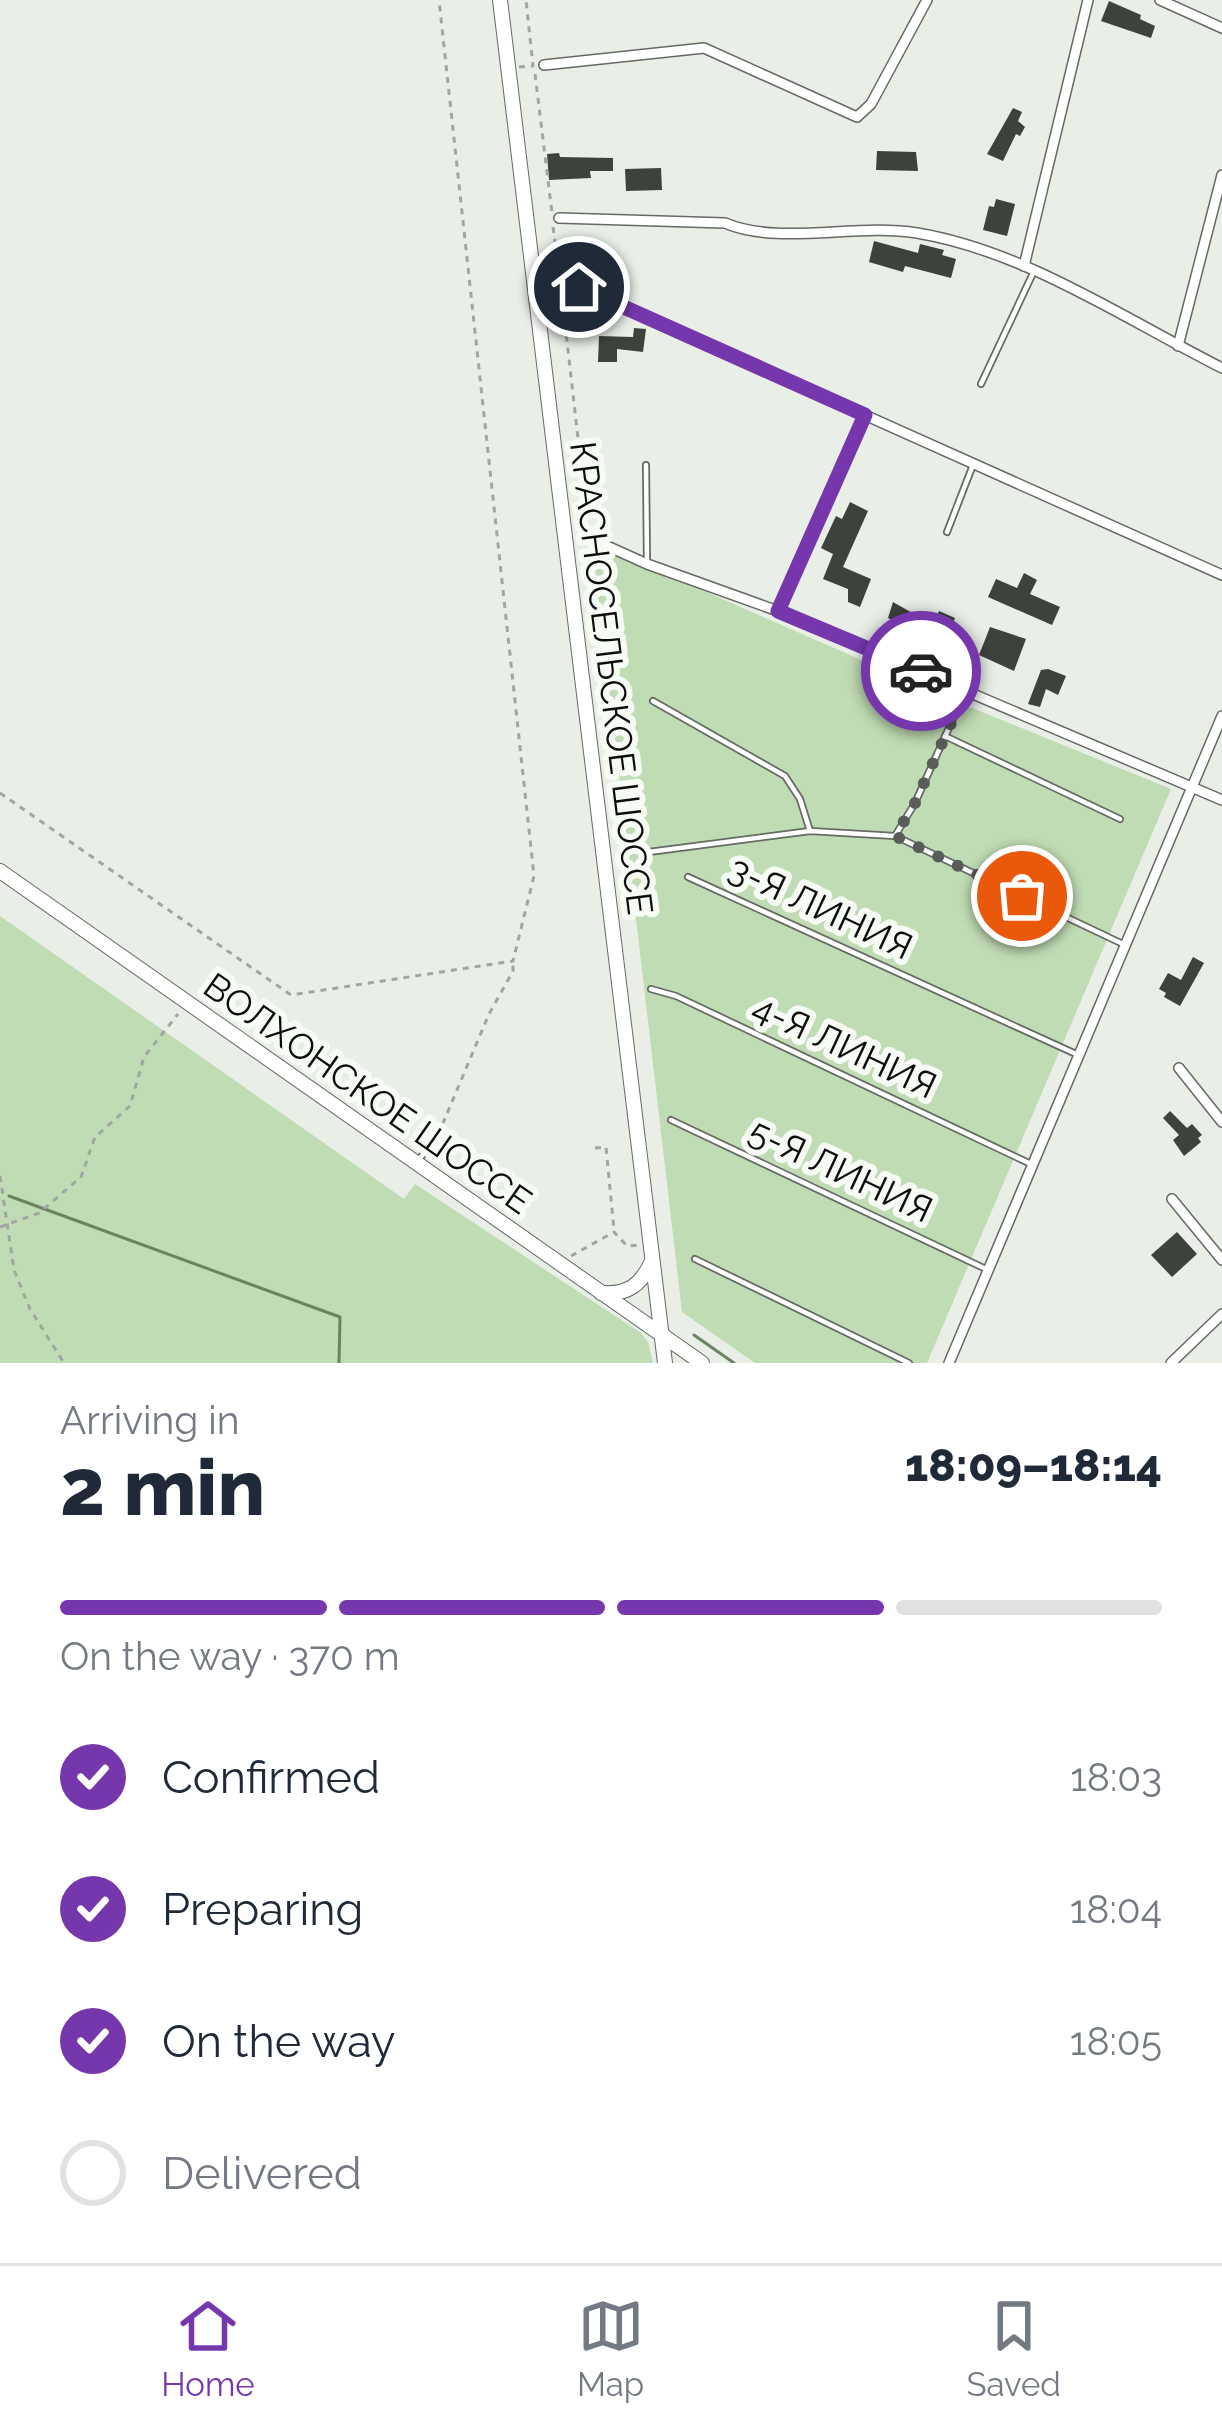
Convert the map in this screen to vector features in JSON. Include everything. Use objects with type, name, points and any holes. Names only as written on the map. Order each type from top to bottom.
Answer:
[{"type":"main road","name":"КРАСНОСЕЛЬСКОЕ ШОССЕ","points":[[500,0],[665,1363]]},
{"type":"main road","name":"ВОЛХОНСКОЕ ШОССЕ","points":[[0,871],[702,1363]]},
{"type":"main road","points":[[601,1293],[634,1288],[653,1260]]},
{"type":"street","points":[[536,66],[704,48],[856,118],[871,104],[927,0]]},
{"type":"street","points":[[1029,269],[1088,0]]},
{"type":"street","points":[[1160,0],[1222,28]]},
{"type":"street","points":[[1178,346],[1222,175]]},
{"type":"street","points":[[555,223],[724,224],[748,233],[875,227],[923,234],[1029,269],[1222,368]]},
{"type":"street","points":[[579,287],[1222,575]]},
{"type":"street","points":[[593,544],[778,611],[1222,800]]},
{"type":"street","points":[[949,1363],[1222,716]]},
{"type":"street","points":[[1179,1068],[1222,1122]]},
{"type":"street","points":[[1172,1199],[1222,1260]]},
{"type":"street","points":[[1171,1363],[1222,1314]]},
{"type":"lane","points":[[981,384],[1029,269]]},
{"type":"lane","points":[[778,611],[865,415]]},
{"type":"lane","points":[[947,532],[973,464]]},
{"type":"lane","points":[[646,465],[647,564]]},
{"type":"lane","points":[[895,836],[966,690]]},
{"type":"lane","points":[[653,701],[785,776],[800,799],[810,831]]},
{"type":"lane","points":[[945,736],[1120,819]]},
{"type":"lane","points":[[641,854],[810,831],[895,836],[1125,945]]},
{"type":"lane","name":"3-Я ЛИНИЯ","points":[[688,877],[1080,1056]]},
{"type":"lane","name":"4-Я ЛИНИЯ","points":[[651,988],[1034,1165]]},
{"type":"lane","name":"5-Я ЛИНИЯ","points":[[671,1120],[988,1270]]},
{"type":"lane","points":[[417,1164],[438,1136]]},
{"type":"lane","points":[[695,1259],[909,1363]]},
{"type":"path","points":[[438,1136],[489,1014],[513,971],[534,877],[440,0]]},
{"type":"path","points":[[526,0],[593,544]]},
{"type":"path","points":[[521,67],[536,66]]},
{"type":"path","points":[[0,794],[291,995],[513,962]]},
{"type":"path","points":[[0,1227],[39,1213],[81,1177],[95,1137],[130,1106],[143,1057],[184,1007]]},
{"type":"path","points":[[595,1148],[606,1147],[614,1232],[627,1246],[638,1245]]},
{"type":"path","points":[[0,1176],[14,1270],[30,1309],[64,1363]]},
{"type":"path","points":[[569,1259],[614,1232]]},
{"type":"green space","points":[[592,542],[960,703],[1171,789],[927,1363],[755,1363],[682,1312]]},
{"type":"green space","points":[[0,916],[404,1199],[415,1184],[641,1333],[653,1363],[0,1363]]},
{"type":"building","points":[[1109,1],[1155,26],[1151,38],[1101,21]]},
{"type":"building","points":[[1013,108],[1022,112],[1018,121],[1025,127],[1020,136],[1016,134],[1003,161],[987,154]]},
{"type":"building","points":[[877,151],[916,152],[918,171],[876,170]]},
{"type":"building","points":[[559,153],[560,157],[613,158],[613,171],[590,171],[591,178],[549,180],[547,154]]},
{"type":"building","points":[[661,168],[662,190],[626,191],[625,169]]},
{"type":"building","points":[[996,199],[1015,204],[1007,236],[983,230],[989,206],[994,207]]},
{"type":"building","points":[[874,241],[918,253],[920,244],[944,250],[942,255],[956,259],[951,278],[869,262]]},
{"type":"building","points":[[634,328],[646,329],[643,352],[617,349],[617,362],[598,362],[599,336],[633,337]]},
{"type":"building","points":[[850,502],[868,511],[843,567],[871,579],[860,607],[848,602],[848,589],[823,579],[833,554],[821,548],[836,516],[842,519]]},
{"type":"building","points":[[1024,573],[1037,580],[1030,594],[1060,607],[1052,625],[988,597],[996,579],[1017,588]]},
{"type":"building","points":[[893,602],[923,619],[925,615],[936,619],[939,611],[955,618],[943,645],[888,618]]},
{"type":"building","points":[[990,627],[1026,639],[1014,671],[979,655]]},
{"type":"building","points":[[1041,670],[1066,676],[1058,695],[1046,689],[1040,707],[1028,704]]},
{"type":"building","points":[[1193,957],[1204,963],[1180,1006],[1159,989],[1168,973],[1181,980]]},
{"type":"building","points":[[1170,1111],[1202,1135],[1201,1142],[1184,1156],[1173,1140],[1179,1135],[1163,1118]]},
{"type":"building","points":[[1177,1232],[1197,1254],[1172,1277],[1151,1255]]},
{"type":"waterway","points":[[9,1196],[340,1317],[339,1363]]},
{"type":"waterway","points":[[694,1335],[734,1363]]},
{"type":"way so far","points":[[921,671],[966,690],[895,836],[1022,896]]},
{"type":"route","points":[[579,287],[865,415],[778,611],[921,671]]}]
